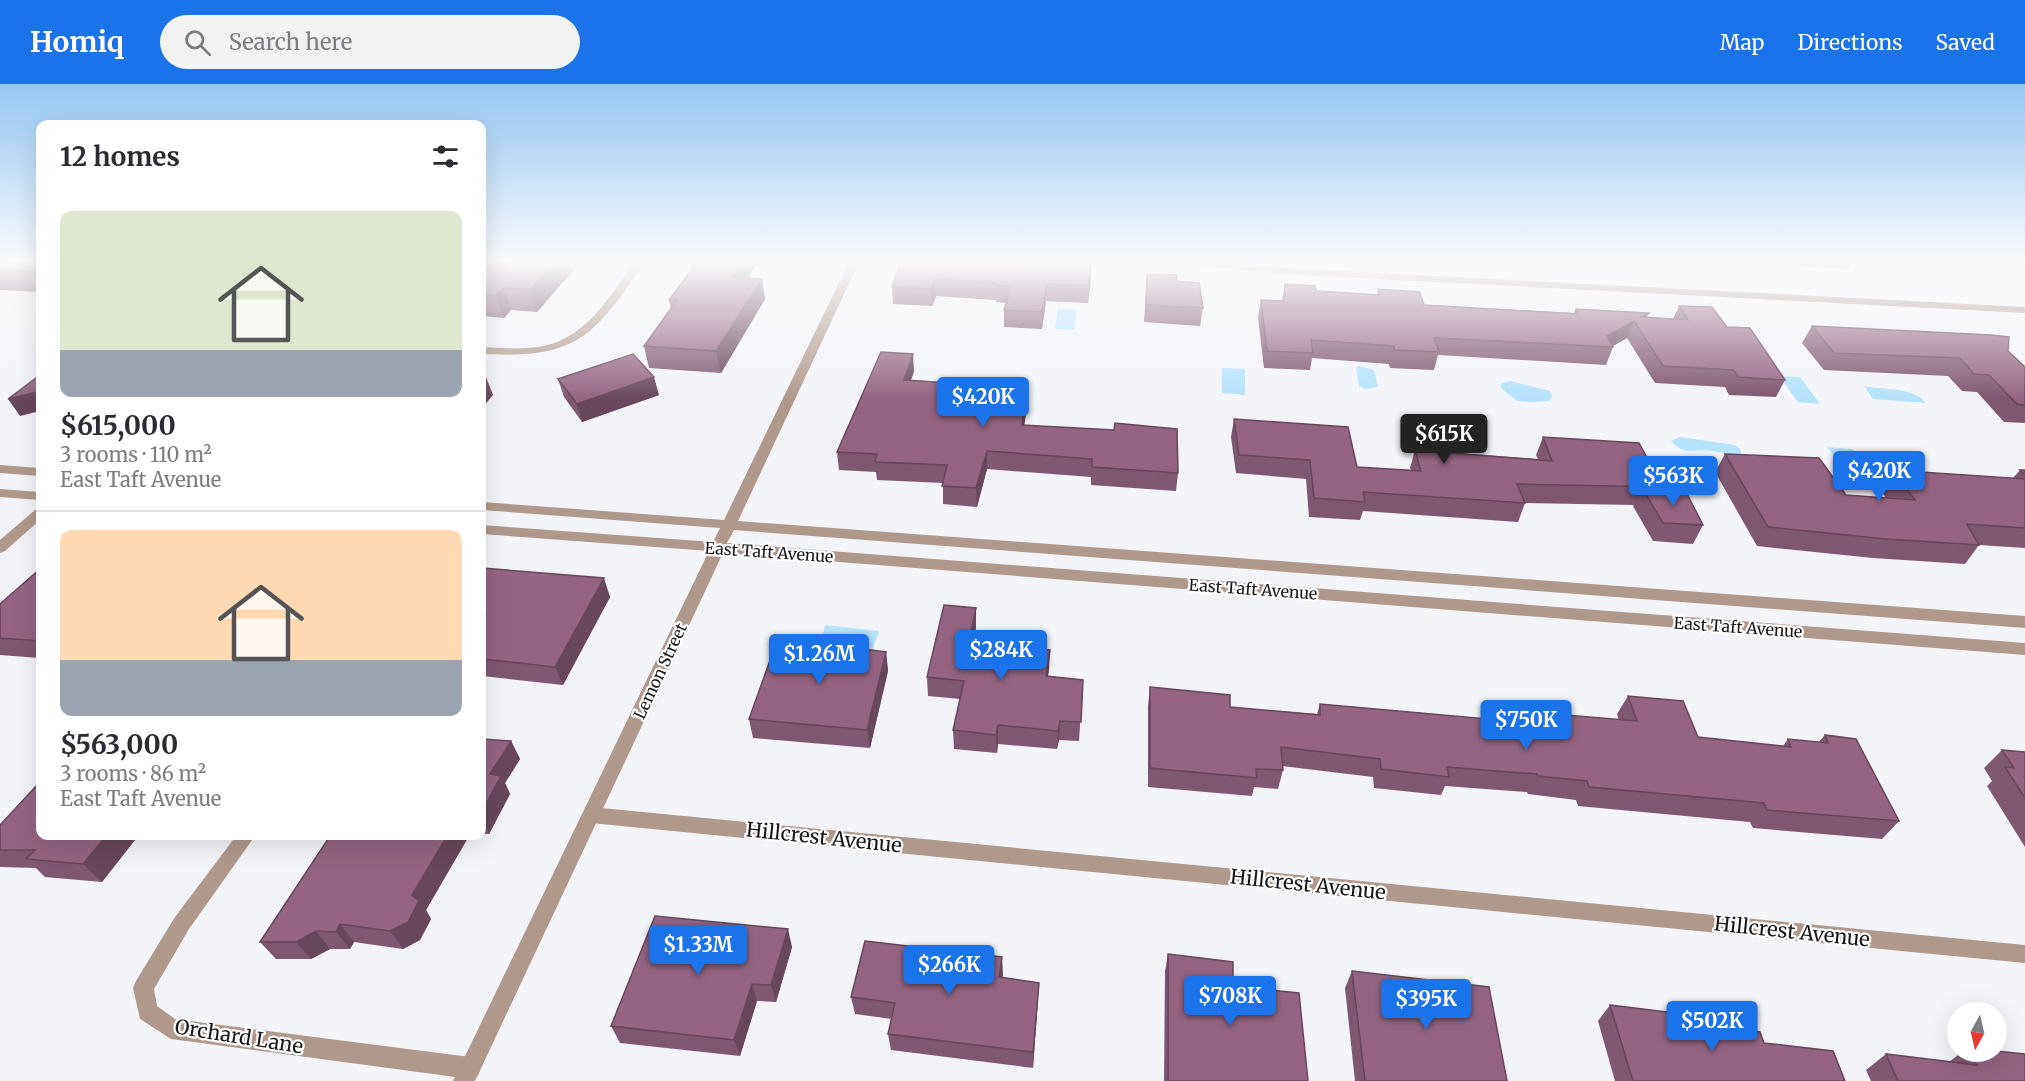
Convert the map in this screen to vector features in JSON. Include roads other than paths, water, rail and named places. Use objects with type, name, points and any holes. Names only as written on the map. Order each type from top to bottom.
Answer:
[{"type":"street","points":[[486,351],[518,353],[559,347],[589,330],[607,307]]},
{"type":"street","name":"Lemon Street","points":[[467,1074],[833,307]]},
{"type":"street","points":[[1959,307],[2025,310]]},
{"type":"street","points":[[0,469],[36,472]]},
{"type":"street","points":[[0,493],[36,496]]},
{"type":"street","name":"East Taft Avenue","points":[[486,506],[2025,622]]},
{"type":"street","points":[[0,548],[36,516]]},
{"type":"street","name":"East Taft Avenue","points":[[486,530],[2025,649]]},
{"type":"street","points":[[1473,581],[1480,607]]},
{"type":"street","points":[[1848,609],[1865,636]]},
{"type":"street","name":"Hillcrest Avenue","points":[[591,814],[2025,954]]},
{"type":"street","name":"Orchard Lane","points":[[243,840],[182,923],[143,988],[147,1012],[171,1029],[467,1074]]},
{"type":"water","points":[[1058,308],[1077,310],[1074,330],[1055,329]]},
{"type":"water","points":[[1359,366],[1374,370],[1378,387],[1365,389],[1359,386],[1356,368]]},
{"type":"water","points":[[1222,368],[1245,369],[1245,395],[1222,393]]},
{"type":"water","points":[[1779,376],[1800,377],[1820,404],[1798,402]]},
{"type":"water","points":[[1510,381],[1550,391],[1552,397],[1549,401],[1517,401],[1501,388],[1501,383]]},
{"type":"water","points":[[1864,386],[1914,394],[1926,403],[1873,399]]},
{"type":"water","points":[[1680,437],[1735,445],[1741,450],[1741,455],[1681,449],[1671,441]]},
{"type":"water","points":[[1827,447],[1853,449],[1875,480],[1851,478]]},
{"type":"water","points":[[825,625],[879,631],[873,649],[821,646]]}]
